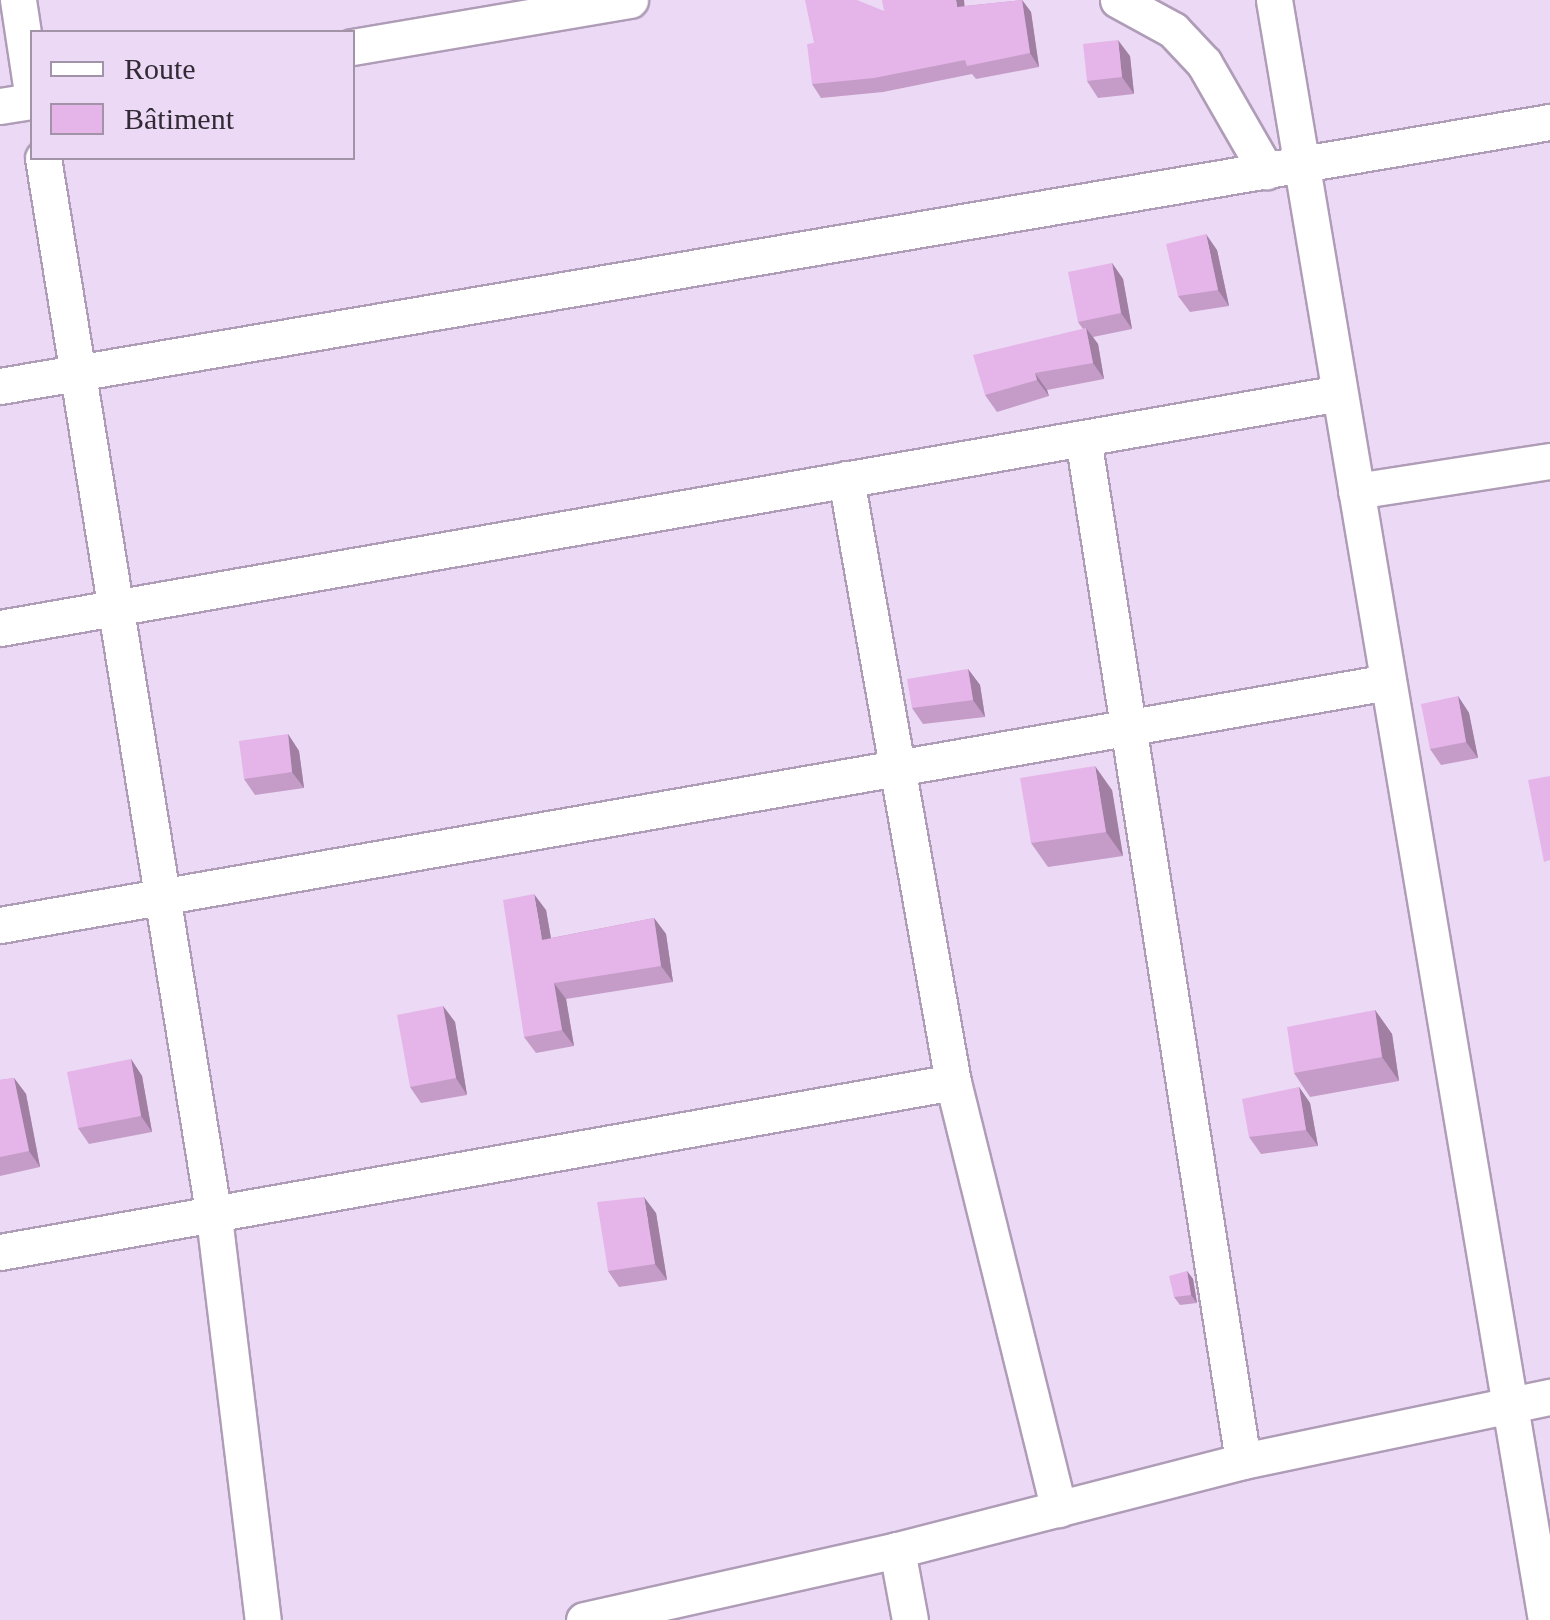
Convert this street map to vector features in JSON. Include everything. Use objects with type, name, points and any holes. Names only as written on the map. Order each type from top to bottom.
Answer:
[{"type":"street","points":[[18,0],[30,80]]},
{"type":"street","points":[[355,46],[630,0]]},
{"type":"street","points":[[1118,0],[1173,30],[1204,64],[1266,171]]},
{"type":"street","points":[[1274,0],[1546,1620]]},
{"type":"street","points":[[0,106],[30,100]]},
{"type":"street","points":[[0,386],[1550,122]]},
{"type":"street","points":[[43,160],[214,1217],[263,1620]]},
{"type":"street","points":[[0,628],[1340,393]]},
{"type":"street","points":[[1083,438],[1244,1460]]},
{"type":"street","points":[[1356,491],[1550,461]]},
{"type":"street","points":[[846,480],[953,1082],[1059,1508]]},
{"type":"street","points":[[0,925],[1388,682]]},
{"type":"street","points":[[0,1252],[214,1217],[953,1082]]},
{"type":"street","points":[[584,1620],[896,1550],[1244,1460],[1550,1397]]},
{"type":"street","points":[[896,1550],[910,1620]]},
{"type":"building","points":[[805,0],[857,0],[884,11],[882,0],[956,0],[957,7],[1022,0],[1030,53],[967,66],[965,60],[874,78],[812,84],[807,44],[814,43]]},
{"type":"building","points":[[1118,40],[1122,77],[1087,81],[1083,44]]},
{"type":"building","points":[[1206,234],[1218,290],[1178,296],[1166,244]]},
{"type":"building","points":[[1112,263],[1121,313],[1078,322],[1068,272]]},
{"type":"building","points":[[1086,328],[1093,363],[1035,373],[1037,380],[985,395],[973,355]]},
{"type":"building","points":[[968,669],[973,700],[912,708],[907,679]]},
{"type":"building","points":[[1458,696],[1466,742],[1430,749],[1421,704]]},
{"type":"building","points":[[288,734],[292,772],[244,779],[239,741]]},
{"type":"building","points":[[1095,766],[1106,832],[1031,843],[1020,778]]},
{"type":"building","points":[[1550,776],[1550,860],[1544,862],[1528,780]]},
{"type":"building","points":[[534,894],[542,940],[654,918],[661,966],[554,983],[562,1030],[524,1037],[503,900]]},
{"type":"building","points":[[443,1006],[456,1078],[410,1087],[397,1015]]},
{"type":"building","points":[[1375,1010],[1382,1057],[1294,1073],[1287,1027]]},
{"type":"building","points":[[131,1059],[141,1116],[78,1128],[67,1072]]},
{"type":"building","points":[[14,1078],[29,1151],[0,1157],[0,1080]]},
{"type":"building","points":[[1299,1087],[1306,1130],[1249,1137],[1242,1099]]},
{"type":"building","points":[[644,1197],[655,1264],[608,1271],[597,1202]]},
{"type":"building","points":[[1187,1271],[1191,1295],[1174,1297],[1169,1276]]}]
